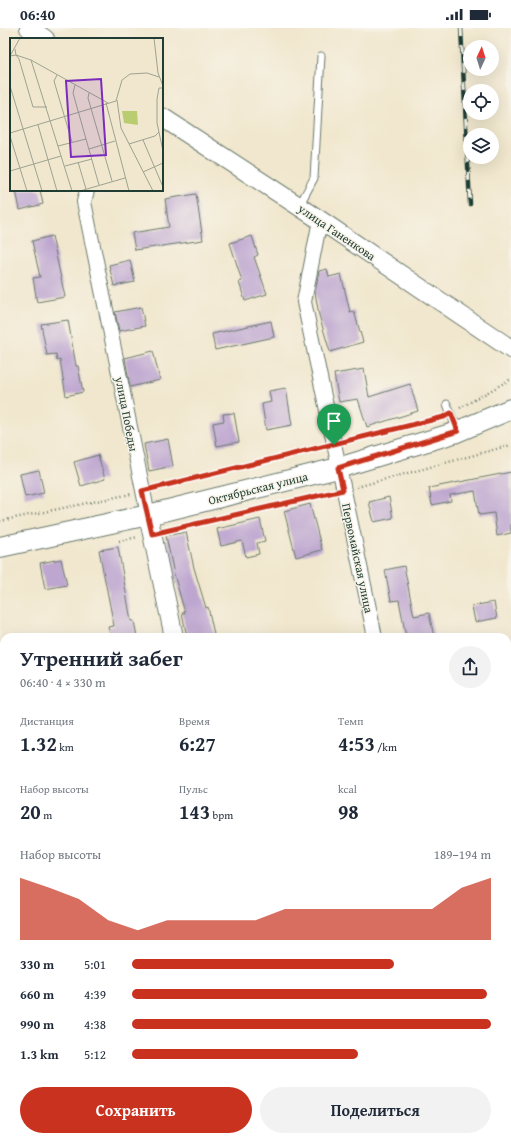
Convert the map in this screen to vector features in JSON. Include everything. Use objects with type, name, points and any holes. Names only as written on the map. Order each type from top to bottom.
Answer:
[{"type":"main road","name":"Октябрьская улица","points":[[0,547],[150,525],[338,468],[454,422],[511,409]]},
{"type":"street","points":[[28,28],[43,38]]},
{"type":"street","name":"улица Ганенкова","points":[[163,118],[299,206],[511,349]]},
{"type":"street","name":"улица Победы","points":[[87,191],[84,202],[142,491],[173,633]]},
{"type":"street","name":"Первомайская улица","points":[[320,220],[304,302],[374,633]]},
{"type":"lane","points":[[299,206],[314,178],[321,56]]},
{"type":"lane","points":[[447,404],[454,422]]},
{"type":"path","points":[[0,521],[142,491],[444,417],[454,422],[511,379]]},
{"type":"path","points":[[114,542],[150,525],[343,490],[511,446]]},
{"type":"building","points":[[16,191],[40,191],[43,204],[20,210]]},
{"type":"building","points":[[196,194],[203,240],[135,250],[132,233],[169,227],[165,199]]},
{"type":"building","points":[[52,236],[65,297],[37,302],[33,278],[40,277],[32,241]]},
{"type":"building","points":[[252,236],[258,255],[254,257],[267,294],[245,301],[239,282],[242,281],[230,243]]},
{"type":"building","points":[[130,260],[135,282],[114,286],[109,265]]},
{"type":"building","points":[[327,269],[329,277],[341,274],[350,312],[354,311],[363,342],[330,352],[319,315],[315,292],[319,271]]},
{"type":"building","points":[[141,307],[145,326],[119,331],[115,312]]},
{"type":"building","points":[[68,320],[76,366],[78,366],[83,392],[66,396],[60,360],[57,361],[56,354],[47,355],[41,324]]},
{"type":"building","points":[[271,321],[274,337],[215,350],[212,334]]},
{"type":"building","points":[[153,351],[160,380],[130,387],[125,358]]},
{"type":"building","points":[[364,369],[369,397],[410,384],[418,411],[367,427],[358,399],[339,402],[334,374]]},
{"type":"building","points":[[286,388],[292,425],[266,430],[262,404],[271,402],[269,391]]},
{"type":"building","points":[[234,413],[239,442],[217,446],[213,423],[224,421],[223,414]]},
{"type":"building","points":[[168,439],[173,466],[149,471],[144,444]]},
{"type":"building","points":[[98,455],[105,479],[81,486],[74,462]]},
{"type":"building","points":[[39,470],[44,493],[25,497],[20,474]]},
{"type":"building","points":[[511,472],[511,533],[497,536],[494,513],[479,515],[475,491],[450,495],[451,501],[432,505],[429,488]]},
{"type":"building","points":[[389,497],[393,518],[374,522],[369,502]]},
{"type":"building","points":[[310,504],[322,550],[296,557],[284,511]]},
{"type":"building","points":[[260,519],[265,541],[257,543],[259,554],[246,557],[242,541],[221,546],[217,529]]},
{"type":"building","points":[[186,532],[194,568],[206,608],[208,607],[214,633],[186,633],[182,613],[185,613],[174,574],[166,536]]},
{"type":"building","points":[[118,547],[131,621],[134,621],[136,633],[110,633],[108,627],[114,626],[99,550]]},
{"type":"building","points":[[61,559],[67,585],[45,589],[40,563]]},
{"type":"building","points":[[404,566],[414,616],[429,613],[433,633],[405,633],[399,600],[391,601],[385,570]]},
{"type":"building","points":[[494,602],[497,618],[475,622],[472,606]]},
{"type":"railway","points":[[461,28],[470,204]]},
{"type":"route","points":[[451,413],[458,431],[338,468],[343,490],[152,534],[142,491],[334,445],[444,417],[451,413]]}]
